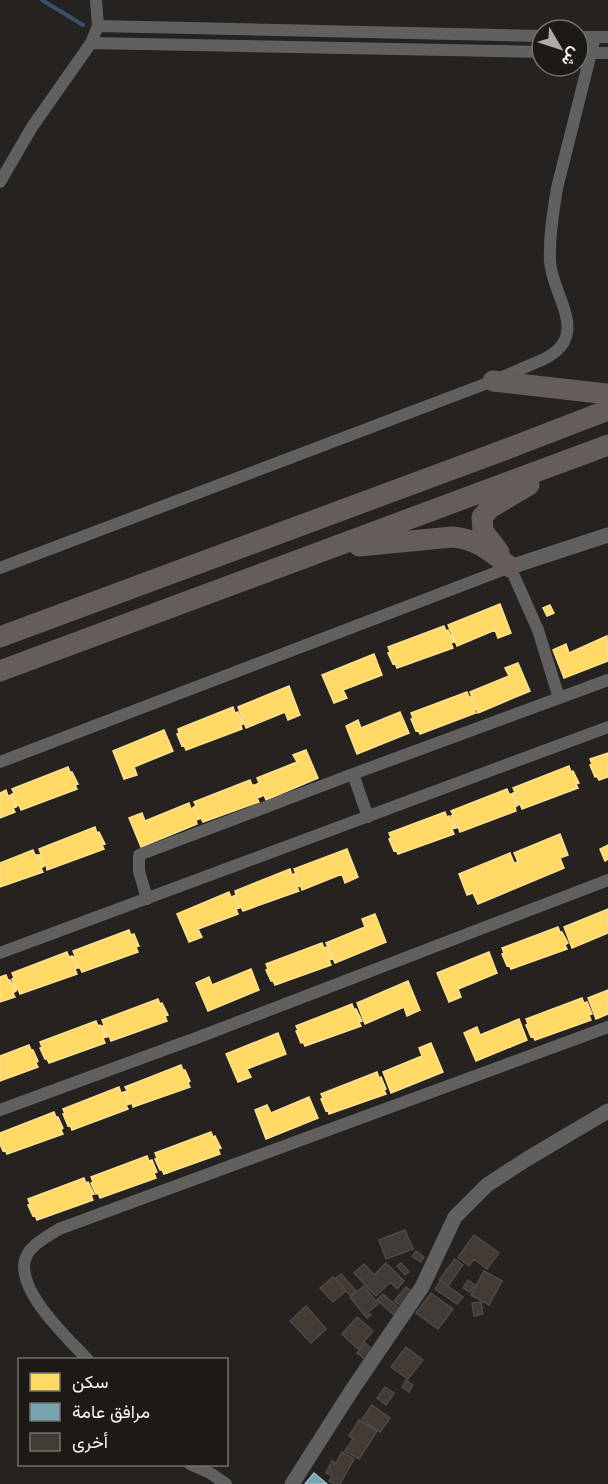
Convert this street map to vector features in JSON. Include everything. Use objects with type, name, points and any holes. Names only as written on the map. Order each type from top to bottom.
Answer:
[{"type":"highway","points":[[493,381],[608,394]]},
{"type":"highway","points":[[0,637],[608,410]]},
{"type":"highway","points":[[0,671],[608,445]]},
{"type":"highway","points":[[510,567],[483,531],[482,518],[490,508],[573,458]]},
{"type":"highway","points":[[326,550],[452,537],[466,538],[483,546],[510,567]]},
{"type":"street","points":[[0,182],[32,127],[91,44],[98,26],[96,0]]},
{"type":"street","points":[[98,26],[530,36]]},
{"type":"street","points":[[590,37],[608,37]]},
{"type":"street","points":[[590,44],[595,37]]},
{"type":"street","points":[[91,44],[530,52]]},
{"type":"street","points":[[590,53],[608,53]]},
{"type":"street","points":[[0,568],[493,381],[552,355],[567,334],[567,317],[551,271],[551,231],[557,188],[579,78]]},
{"type":"street","points":[[0,762],[510,567],[608,535]]},
{"type":"street","points":[[510,567],[538,630],[560,698]]},
{"type":"street","points":[[147,899],[139,872],[139,855],[608,680]]},
{"type":"street","points":[[0,953],[608,727]]},
{"type":"street","points":[[353,774],[368,817]]},
{"type":"street","points":[[0,1110],[191,1040],[608,880]]},
{"type":"street","points":[[87,1358],[46,1314],[32,1295],[24,1274],[25,1258],[35,1245],[59,1229],[608,1027]]},
{"type":"street","points":[[292,1484],[422,1287],[455,1217],[487,1185],[608,1111]]},
{"type":"street","points":[[194,1466],[226,1484]]},
{"type":"building: سكن","points":[[500,604],[511,633],[498,638],[495,630],[457,646],[448,625]]},
{"type":"building: سكن","points":[[550,605],[554,613],[547,616],[543,608]]},
{"type":"building: سكن","points":[[444,626],[454,642],[451,643],[453,648],[397,668],[395,663],[393,664],[388,647]]},
{"type":"building: سكن","points":[[607,636],[608,661],[564,678],[553,650],[566,644],[569,653]]},
{"type":"building: سكن","points":[[374,654],[382,675],[343,690],[347,698],[334,703],[322,675]]},
{"type":"building: سكن","points":[[518,663],[530,691],[478,713],[470,692],[509,676],[505,668]]},
{"type":"building: سكن","points":[[289,686],[300,715],[288,720],[285,712],[246,728],[238,707]]},
{"type":"building: سكن","points":[[467,692],[477,709],[474,710],[476,713],[420,734],[418,730],[416,731],[411,713]]},
{"type":"building: سكن","points":[[233,707],[243,724],[242,729],[186,750],[184,745],[182,746],[177,734],[178,729]]},
{"type":"building: سكن","points":[[400,712],[409,733],[357,754],[346,726],[358,720],[361,728]]},
{"type":"building: سكن","points":[[164,730],[173,751],[134,767],[137,775],[124,779],[113,751]]},
{"type":"building: سكن","points":[[306,750],[318,778],[266,800],[264,795],[260,797],[255,785],[259,783],[257,778],[297,762],[293,755]]},
{"type":"building: سكن","points":[[608,753],[608,777],[599,780],[597,776],[595,777],[590,759]]},
{"type":"building: سكن","points":[[569,766],[579,783],[576,784],[578,788],[522,809],[520,804],[518,805],[513,788]]},
{"type":"building: سكن","points":[[68,767],[78,784],[75,785],[77,789],[21,810],[19,805],[17,806],[12,789]]},
{"type":"building: سكن","points":[[250,780],[260,797],[257,798],[259,802],[203,822],[201,818],[199,819],[194,802]]},
{"type":"building: سكن","points":[[507,789],[517,806],[516,811],[460,832],[458,827],[456,828],[451,811]]},
{"type":"building: سكن","points":[[6,790],[16,807],[13,808],[15,812],[0,818],[0,793]]},
{"type":"building: سكن","points":[[189,803],[191,809],[194,807],[199,819],[196,820],[197,824],[141,847],[129,818],[142,813],[145,821]]},
{"type":"building: سكن","points":[[445,812],[455,828],[452,829],[454,834],[398,854],[396,850],[394,851],[389,833]]},
{"type":"building: سكن","points":[[95,827],[105,844],[102,845],[104,849],[47,870],[39,855],[41,854],[39,849]]},
{"type":"building: سكن","points":[[560,834],[568,855],[560,858],[564,868],[478,904],[473,893],[467,895],[459,874],[510,853],[514,863],[518,862],[514,853]]},
{"type":"building: سكن","points":[[608,845],[608,859],[605,861],[600,849]]},
{"type":"building: سكن","points":[[347,849],[358,877],[345,883],[342,874],[302,890],[294,869]]},
{"type":"building: سكن","points":[[33,850],[35,855],[38,855],[43,872],[0,887],[0,863]]},
{"type":"building: سكن","points":[[290,869],[292,875],[296,873],[300,886],[297,887],[299,891],[243,911],[241,907],[239,908],[234,896],[235,891]]},
{"type":"building: سكن","points":[[229,892],[231,897],[234,896],[239,908],[236,909],[238,914],[198,929],[202,937],[189,942],[177,914]]},
{"type":"building: سكن","points":[[608,909],[608,933],[572,948],[564,927]]},
{"type":"building: سكن","points":[[375,914],[386,942],[335,963],[326,943],[365,927],[362,919]]},
{"type":"building: سكن","points":[[558,927],[568,943],[565,945],[567,949],[511,969],[509,965],[507,966],[502,948]]},
{"type":"building: سكن","points":[[129,930],[131,935],[134,934],[139,946],[136,947],[138,952],[82,972],[78,968],[73,951]]},
{"type":"building: سكن","points":[[322,943],[332,959],[329,960],[331,965],[275,985],[271,981],[266,964]]},
{"type":"building: سكن","points":[[67,952],[69,957],[72,956],[77,974],[20,994],[18,989],[16,990],[12,973]]},
{"type":"building: سكن","points":[[489,952],[497,973],[458,989],[461,997],[449,1002],[437,973]]},
{"type":"building: سكن","points":[[251,969],[259,990],[208,1011],[196,983],[209,977],[212,985]]},
{"type":"building: سكن","points":[[6,975],[16,991],[13,993],[15,997],[0,1002],[0,977]]},
{"type":"building: سكن","points":[[408,981],[420,1010],[407,1016],[404,1007],[365,1024],[357,1003]]},
{"type":"building: سكن","points":[[608,990],[608,1014],[596,1019],[588,998]]},
{"type":"building: سكن","points":[[582,998],[584,1003],[587,1002],[592,1014],[589,1015],[591,1020],[535,1040],[533,1036],[531,1037],[526,1019]]},
{"type":"building: سكن","points":[[158,999],[168,1015],[165,1016],[167,1021],[111,1041],[109,1036],[107,1037],[102,1020]]},
{"type":"building: سكن","points":[[352,1004],[362,1021],[359,1022],[361,1026],[305,1046],[303,1042],[301,1043],[296,1026]]},
{"type":"building: سكن","points":[[519,1019],[527,1040],[476,1061],[464,1033],[477,1027],[480,1035]]},
{"type":"building: سكن","points":[[96,1021],[106,1037],[103,1038],[105,1043],[49,1063],[45,1059],[40,1042]]},
{"type":"building: سكن","points":[[278,1033],[286,1054],[247,1069],[251,1077],[238,1082],[226,1054]]},
{"type":"building: سكن","points":[[431,1043],[443,1072],[391,1093],[383,1072],[422,1056],[419,1048]]},
{"type":"building: سكن","points":[[29,1045],[38,1061],[36,1063],[38,1067],[0,1081],[0,1056]]},
{"type":"building: سكن","points":[[181,1065],[190,1081],[188,1083],[190,1087],[133,1107],[132,1103],[130,1104],[125,1087]]},
{"type":"building: سكن","points":[[377,1072],[386,1089],[384,1090],[386,1094],[329,1114],[328,1110],[326,1111],[321,1094]]},
{"type":"building: سكن","points":[[119,1087],[129,1104],[126,1105],[128,1109],[72,1130],[70,1125],[68,1126],[63,1109]]},
{"type":"building: سكن","points":[[309,1097],[318,1118],[266,1139],[255,1110],[267,1105],[271,1113]]},
{"type":"building: سكن","points":[[54,1112],[63,1128],[61,1130],[63,1134],[7,1154],[5,1150],[3,1151],[0,1144],[0,1133]]},
{"type":"building: سكن","points":[[211,1132],[221,1148],[218,1149],[220,1154],[164,1174],[160,1170],[155,1153]]},
{"type":"building: سكن","points":[[147,1156],[149,1161],[152,1160],[157,1172],[154,1173],[156,1178],[100,1198],[98,1193],[96,1194],[91,1177]]},
{"type":"building: سكن","points":[[84,1178],[94,1194],[91,1195],[93,1200],[37,1220],[35,1215],[33,1216],[28,1199]]},
{"type":"building: مرافق عامة","points":[[314,1473],[327,1484],[305,1484]]},
{"type":"building: أخرى","points":[[405,1230],[413,1249],[386,1259],[379,1240]]},
{"type":"building: أخرى","points":[[474,1235],[499,1253],[487,1269],[474,1259],[469,1266],[458,1257]]},
{"type":"building: أخرى","points":[[416,1251],[424,1257],[421,1262],[412,1256]]},
{"type":"building: أخرى","points":[[455,1259],[463,1265],[448,1286],[439,1280]]},
{"type":"building: أخرى","points":[[386,1263],[404,1281],[397,1289],[390,1282],[376,1296],[354,1273],[364,1264],[374,1275]]},
{"type":"building: أخرى","points":[[401,1263],[409,1272],[405,1275],[397,1266]]},
{"type":"building: أخرى","points":[[484,1271],[502,1281],[489,1305],[471,1295]]},
{"type":"building: أخرى","points":[[341,1274],[356,1291],[351,1296],[335,1279]]},
{"type":"building: أخرى","points":[[333,1277],[346,1291],[333,1302],[320,1288]]},
{"type":"building: أخرى","points":[[468,1280],[475,1285],[470,1292],[463,1288]]},
{"type":"building: أخرى","points":[[441,1281],[463,1297],[457,1304],[435,1289]]},
{"type":"building: أخرى","points":[[364,1286],[378,1304],[368,1312],[371,1315],[367,1318],[350,1297]]},
{"type":"building: أخرى","points":[[406,1287],[413,1292],[401,1306],[394,1301]]},
{"type":"building: أخرى","points":[[431,1293],[453,1309],[438,1329],[416,1313]]},
{"type":"building: أخرى","points":[[383,1294],[401,1310],[396,1317],[377,1300]]},
{"type":"building: أخرى","points":[[481,1302],[483,1314],[474,1316],[472,1303]]},
{"type":"building: أخرى","points":[[306,1306],[326,1329],[311,1343],[290,1321]]},
{"type":"building: أخرى","points":[[357,1317],[373,1331],[358,1349],[342,1334]]},
{"type":"building: أخرى","points":[[365,1343],[374,1351],[366,1360],[357,1353]]},
{"type":"building: أخرى","points":[[406,1347],[423,1360],[408,1379],[391,1367]]},
{"type":"building: أخرى","points":[[406,1380],[413,1385],[409,1392],[402,1387]]},
{"type":"building: أخرى","points":[[385,1387],[394,1393],[386,1405],[377,1398]]},
{"type":"building: أخرى","points":[[372,1405],[390,1418],[380,1432],[362,1419]]},
{"type":"building: أخرى","points":[[359,1420],[377,1431],[359,1459],[345,1451],[353,1439],[349,1436]]},
{"type":"building: أخرى","points":[[342,1452],[354,1459],[340,1484],[335,1484],[329,1481],[332,1476],[326,1473],[332,1461],[336,1463]]},
{"type":"waterway","points":[[42,0],[83,25]]}]
